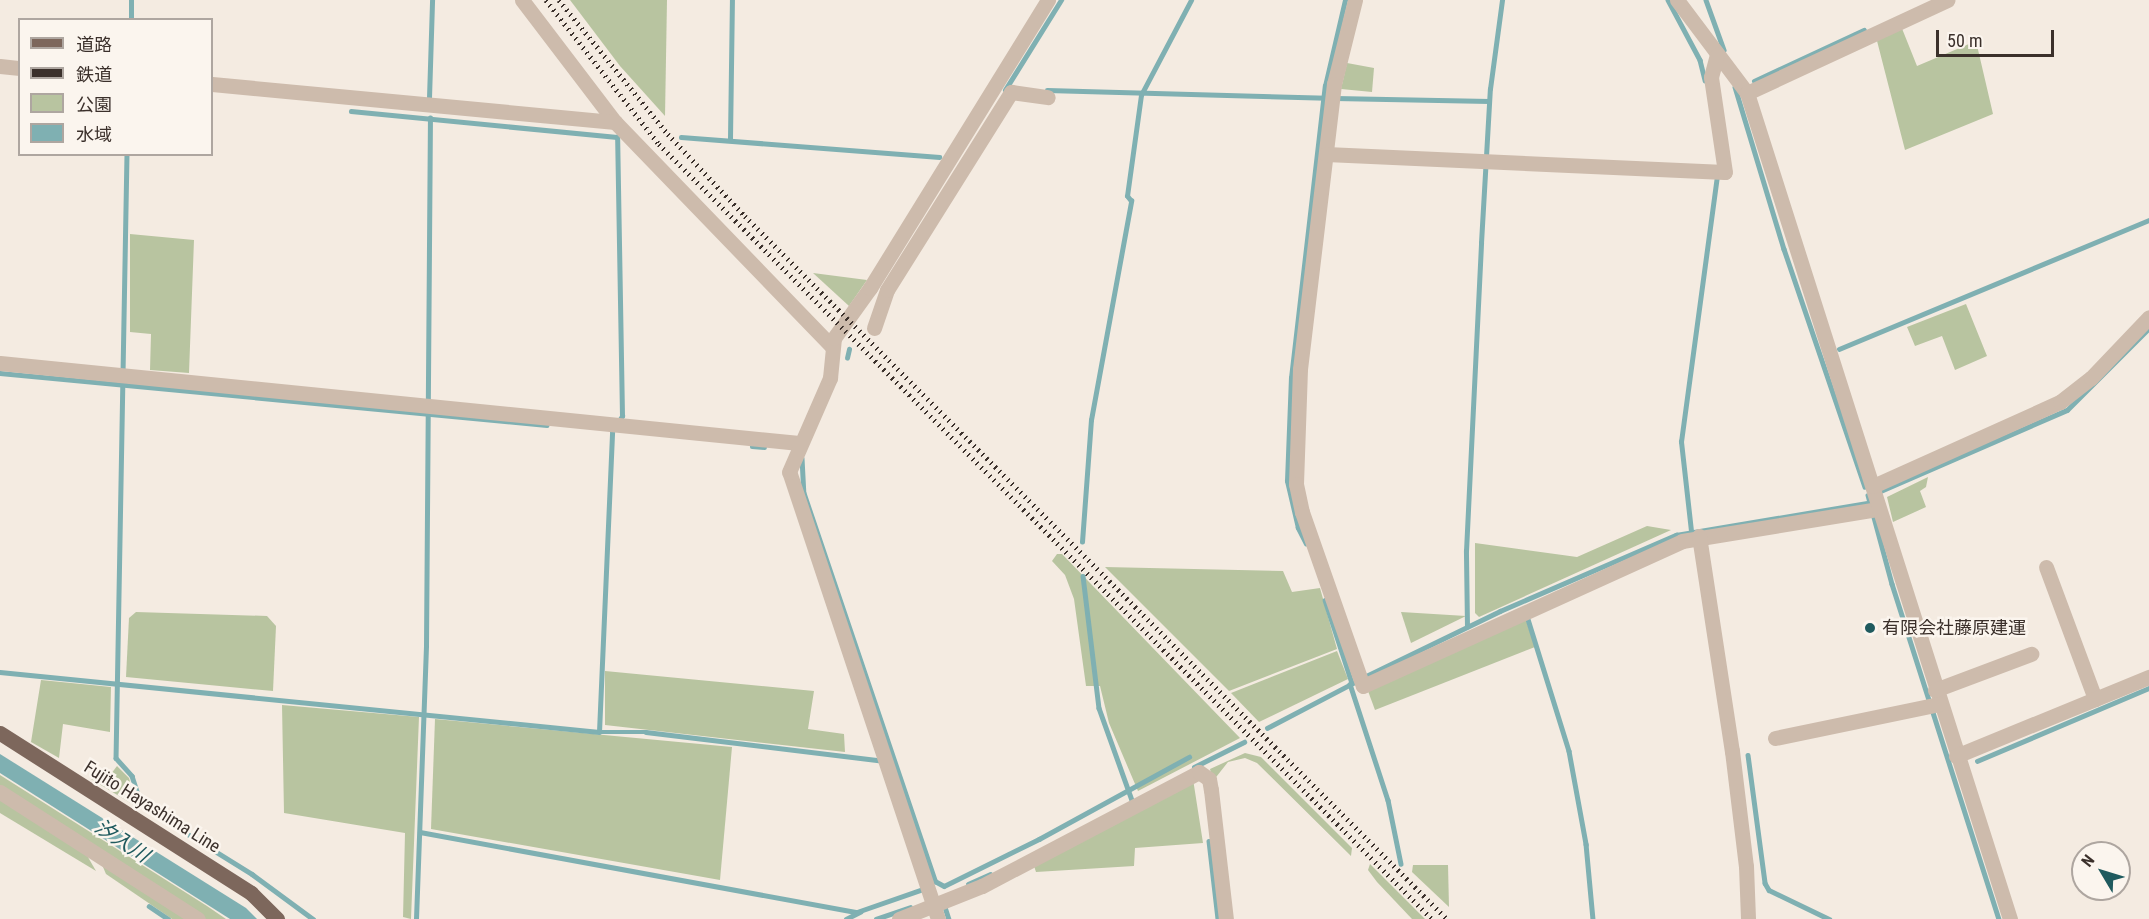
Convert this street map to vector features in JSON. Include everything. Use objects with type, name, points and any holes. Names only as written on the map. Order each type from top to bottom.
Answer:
[{"type":"main road","name":"Fujito Hayashima Line","points":[[0,733],[251,893],[277,919]]},
{"type":"street","points":[[522,0],[615,122],[832,347]]},
{"type":"street","points":[[935,901],[792,488],[789,472],[799,443],[830,378],[832,347],[880,286],[1002,93],[1048,0]]},
{"type":"street","points":[[1355,0],[1332,98],[1300,369],[1296,484],[1302,512],[1363,686],[1666,546],[1699,536],[1873,501],[2060,402],[2091,378],[2149,317]]},
{"type":"street","points":[[1677,0],[1747,93],[1873,501],[2010,919]]},
{"type":"street","points":[[1747,93],[1947,0]]},
{"type":"street","points":[[1326,154],[1725,172],[1726,161],[1711,77],[1717,56]]},
{"type":"street","points":[[0,66],[18,68]]},
{"type":"street","points":[[213,84],[615,122]]},
{"type":"street","points":[[1002,93],[1011,92],[1048,98]]},
{"type":"street","points":[[874,328],[880,286]]},
{"type":"street","points":[[0,363],[799,443]]},
{"type":"street","points":[[1699,536],[1733,763],[1749,919]]},
{"type":"street","points":[[2046,567],[2096,699]]},
{"type":"street","points":[[1775,738],[1937,697],[2031,654]]},
{"type":"street","points":[[1956,756],[2149,677]]},
{"type":"street","points":[[899,919],[1199,772],[1209,779],[1226,919]]},
{"type":"street","points":[[0,792],[198,919]]},
{"type":"green space","points":[[570,0],[667,0],[665,116],[620,66]]},
{"type":"green space","points":[[1901,26],[1917,66],[1976,41],[1993,114],[1905,150],[1876,37]]},
{"type":"green space","points":[[1347,63],[1374,68],[1372,92],[1341,89]]},
{"type":"green space","points":[[130,234],[194,240],[189,373],[150,370],[151,334],[130,332]]},
{"type":"green space","points":[[813,273],[867,280],[849,306]]},
{"type":"green space","points":[[1966,304],[1987,356],[1955,370],[1942,336],[1915,346],[1907,327]]},
{"type":"green space","points":[[1928,477],[1926,487],[1920,491],[1926,507],[1893,522],[1887,497]]},
{"type":"green space","points":[[1647,526],[1671,530],[1479,617],[1475,613],[1475,543],[1577,557]]},
{"type":"green space","points":[[1057,554],[1062,554],[1240,738],[1138,791],[1109,723],[1100,686],[1086,686],[1074,599],[1065,575],[1052,561]]},
{"type":"green space","points":[[1105,567],[1283,571],[1292,592],[1320,588],[1337,649],[1229,691]]},
{"type":"green space","points":[[136,612],[267,616],[276,626],[273,691],[126,677],[129,618]]},
{"type":"green space","points":[[1401,612],[1466,616],[1411,643]]},
{"type":"green space","points":[[1526,620],[1535,647],[1375,710],[1368,691]]},
{"type":"green space","points":[[1337,651],[1348,679],[1259,722],[1231,693]]},
{"type":"green space","points":[[605,671],[814,691],[808,729],[844,734],[845,752],[605,725]]},
{"type":"green space","points":[[41,680],[111,687],[110,732],[63,724],[59,758],[31,742]]},
{"type":"green space","points":[[282,705],[419,717],[411,919],[403,917],[405,833],[284,813]]},
{"type":"green space","points":[[435,719],[732,747],[720,880],[431,829]]},
{"type":"green space","points":[[1245,753],[1261,757],[1352,848],[1351,856],[1257,763],[1245,758],[1228,762],[1213,781],[1210,769]]},
{"type":"green space","points":[[117,766],[129,778],[137,807],[91,779],[111,774]]},
{"type":"green space","points":[[0,775],[226,919],[204,919],[0,789]]},
{"type":"green space","points":[[1193,779],[1203,843],[1135,848],[1134,866],[1036,872],[1034,866]]},
{"type":"green space","points":[[0,796],[85,852],[96,871],[0,813]]},
{"type":"green space","points":[[100,860],[191,919],[172,919],[106,874]]},
{"type":"green space","points":[[1370,864],[1425,919],[1412,919],[1377,882],[1368,870]]},
{"type":"green space","points":[[1413,865],[1448,865],[1449,907],[1412,872]]},
{"type":"water","name":"汐入川","points":[[0,754],[246,908],[257,919],[230,919],[0,773]]},
{"type":"waterway","points":[[131,0],[131,18]]},
{"type":"waterway","points":[[429,98],[432,0]]},
{"type":"waterway","points":[[730,139],[732,0]]},
{"type":"waterway","points":[[1005,90],[1061,0]]},
{"type":"waterway","points":[[1082,542],[1091,420],[1131,201],[1127,196],[1141,95],[1191,0]]},
{"type":"waterway","points":[[1306,544],[1298,528],[1287,481],[1291,378],[1325,86],[1345,0]]},
{"type":"waterway","points":[[1467,627],[1466,551],[1481,243],[1490,89],[1502,0]]},
{"type":"waterway","points":[[1668,0],[1700,60],[1705,80]]},
{"type":"waterway","points":[[1706,0],[1724,50]]},
{"type":"waterway","points":[[1754,81],[1864,30]]},
{"type":"waterway","points":[[1735,87],[1784,249],[1865,487]]},
{"type":"waterway","points":[[1047,90],[1326,98]]},
{"type":"waterway","points":[[1335,98],[1489,101]]},
{"type":"waterway","points":[[351,111],[617,137]]},
{"type":"waterway","points":[[416,919],[426,646],[430,118]]},
{"type":"waterway","points":[[599,732],[612,431],[622,416],[617,137]]},
{"type":"waterway","points":[[681,137],[939,157]]},
{"type":"waterway","points":[[127,156],[116,758],[132,776],[140,801],[152,812],[252,874],[313,919]]},
{"type":"waterway","points":[[1691,531],[1681,442],[1717,174]]},
{"type":"waterway","points":[[1839,349],[2149,220]]},
{"type":"waterway","points":[[1876,493],[2067,410],[2149,328]]},
{"type":"waterway","points":[[847,358],[849,349]]},
{"type":"waterway","points":[[0,373],[547,425]]},
{"type":"waterway","points":[[752,446],[764,447]]},
{"type":"waterway","points":[[802,458],[804,493],[935,881],[944,886],[1039,839],[1189,757]]},
{"type":"waterway","points":[[1868,495],[1892,584],[1999,919]]},
{"type":"waterway","points":[[1362,678],[1500,611],[1676,535],[1868,503]]},
{"type":"waterway","points":[[1083,576],[1099,708],[1132,800]]},
{"type":"waterway","points":[[1325,600],[1352,683]]},
{"type":"waterway","points":[[1527,616],[1569,751],[1586,844],[1593,919]]},
{"type":"waterway","points":[[0,672],[599,732],[646,732],[878,760]]},
{"type":"waterway","points":[[1267,728],[1355,682]]},
{"type":"waterway","points":[[1350,684],[1388,800],[1401,864]]},
{"type":"waterway","points":[[1977,761],[2149,688]]},
{"type":"waterway","points":[[1194,767],[1244,742]]},
{"type":"waterway","points":[[1748,755],[1765,883],[1769,890],[1829,919]]},
{"type":"waterway","points":[[420,832],[857,912],[926,888]]},
{"type":"waterway","points":[[1209,841],[1218,919]]},
{"type":"waterway","points":[[968,884],[990,874]]},
{"type":"waterway","points":[[944,904],[949,919]]},
{"type":"waterway","points":[[149,906],[168,919]]},
{"type":"waterway","points":[[876,919],[910,907]]},
{"type":"waterway","points":[[846,919],[860,912]]},
{"type":"railway","points":[[546,0],[659,144],[1432,919]]},
{"type":"railway","points":[[559,0],[668,134],[745,216],[1447,919]]},
{"type":"place","name":"有限会社藤原建運","points":[[1870,628]]}]
